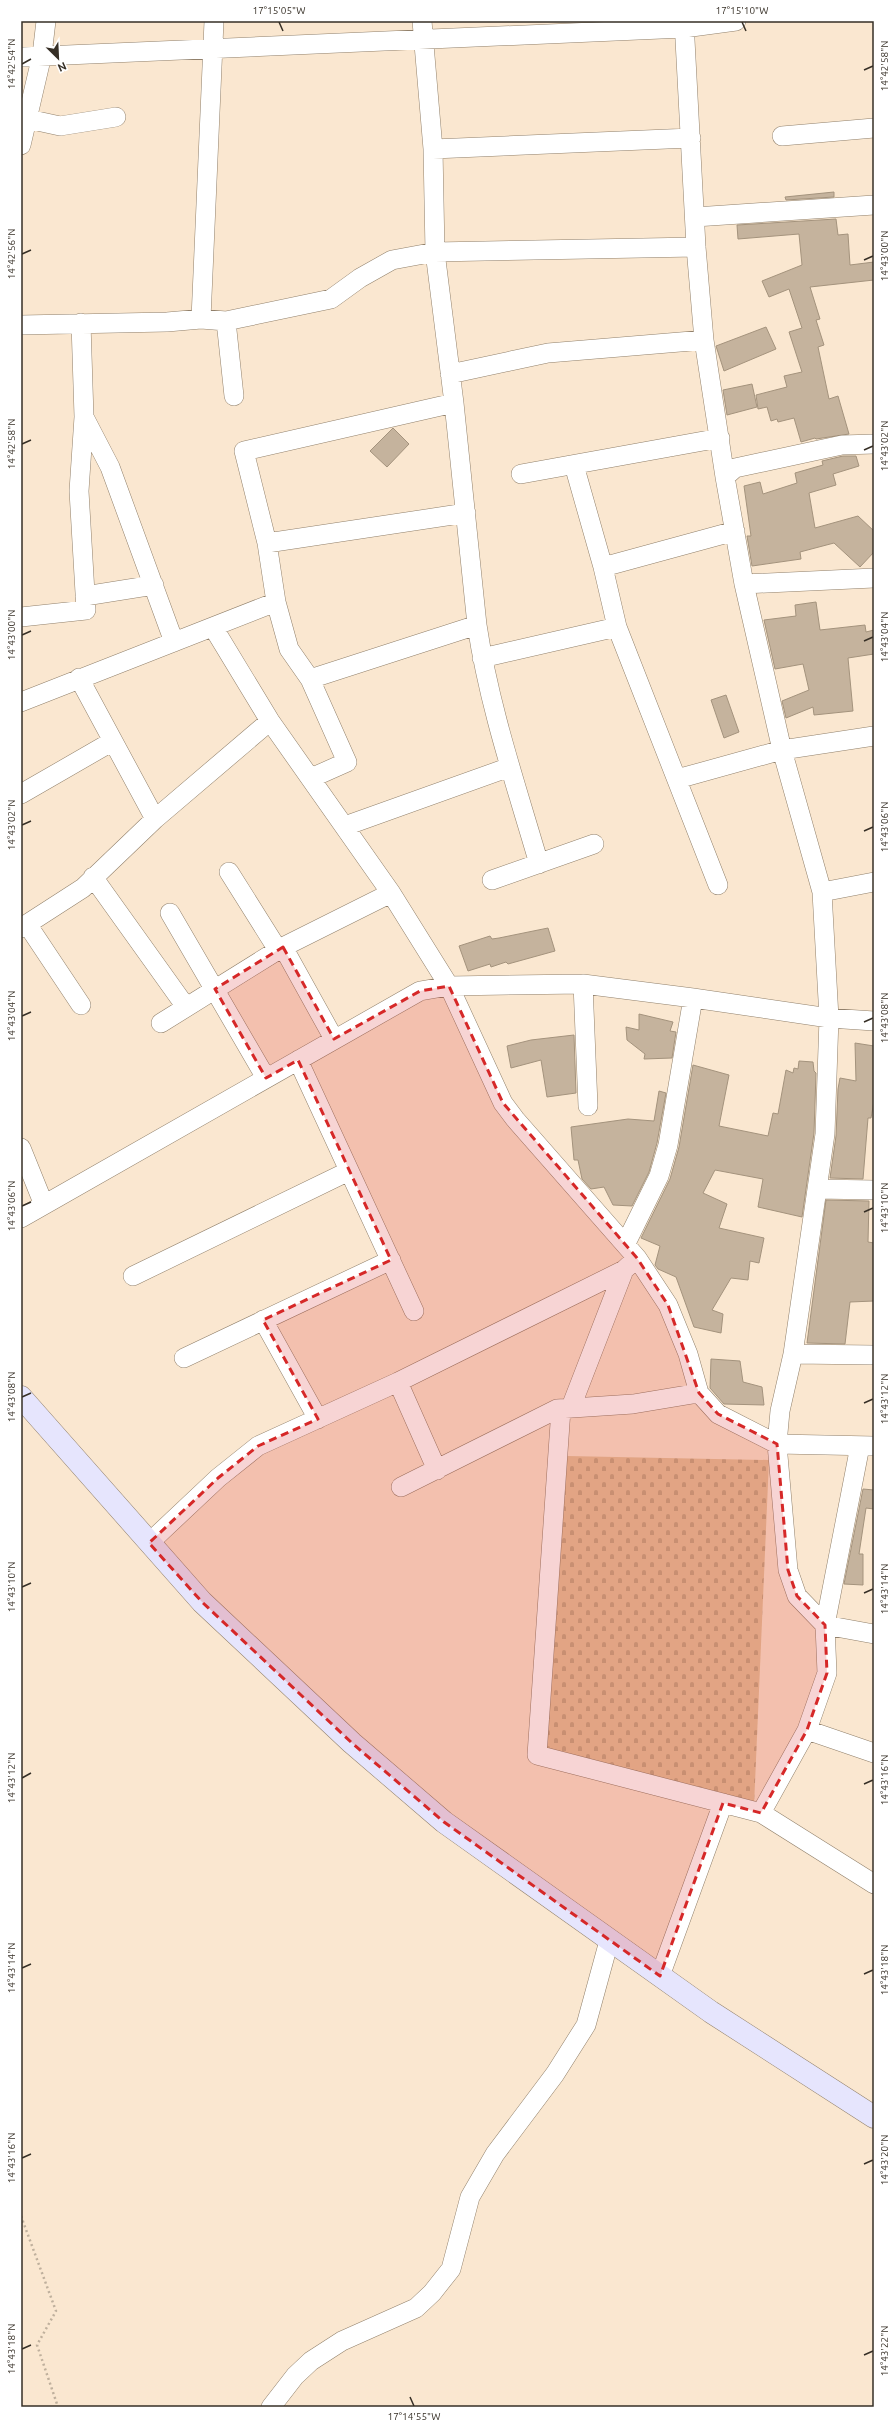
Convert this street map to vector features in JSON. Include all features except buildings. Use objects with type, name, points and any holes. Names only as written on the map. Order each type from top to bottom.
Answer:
[{"type":"street","points":[[21,145],[42,54],[46,21]]},
{"type":"street","points":[[201,319],[214,50],[214,21]]},
{"type":"street","points":[[422,21],[433,149],[435,252],[454,402],[482,658],[510,766],[539,864]]},
{"type":"street","points":[[21,57],[42,54],[214,50],[424,40],[736,21]]},
{"type":"street","points":[[684,24],[696,247],[704,340],[725,477],[744,584],[782,750],[822,892],[828,1018],[825,1134],[793,1354],[780,1411],[777,1444],[788,1570],[797,1596],[825,1625],[874,1634]]},
{"type":"street","points":[[28,119],[60,126],[116,117]]},
{"type":"street","points":[[782,136],[874,128]]},
{"type":"street","points":[[433,149],[691,138]]},
{"type":"street","points":[[695,217],[874,205]]},
{"type":"street","points":[[21,325],[167,322],[201,319],[226,321],[331,299],[360,278],[392,260],[435,252],[696,247]]},
{"type":"street","points":[[226,321],[234,396]]},
{"type":"street","points":[[21,617],[86,610],[79,491],[84,417],[80,323]]},
{"type":"street","points":[[450,374],[548,353],[704,340]]},
{"type":"street","points":[[312,778],[347,762],[310,679],[289,649],[276,602],[267,543],[244,451],[454,402]]},
{"type":"street","points":[[84,417],[110,467],[174,642]]},
{"type":"street","points":[[521,474],[720,438]]},
{"type":"street","points":[[725,477],[735,468],[842,445],[874,444]]},
{"type":"street","points":[[574,465],[603,568],[617,627],[718,884]]},
{"type":"street","points":[[267,543],[466,513]]},
{"type":"street","points":[[603,568],[735,531]]},
{"type":"street","points":[[744,584],[874,578]]},
{"type":"street","points":[[85,596],[154,585]]},
{"type":"street","points":[[21,702],[276,602]]},
{"type":"street","points":[[310,679],[478,625]]},
{"type":"street","points":[[213,627],[270,721],[312,778],[391,893],[449,986],[503,1103],[514,1119],[626,1243],[631,1264],[668,1305],[688,1354],[699,1393],[718,1414],[777,1444],[867,1446],[825,1625],[827,1673],[807,1730],[761,1813]]},
{"type":"street","points":[[482,658],[617,627]]},
{"type":"street","points":[[79,678],[155,819]]},
{"type":"street","points":[[81,1005],[24,926],[83,888],[155,819],[270,721]]},
{"type":"street","points":[[677,779],[782,750],[874,736]]},
{"type":"street","points":[[21,794],[114,741]]},
{"type":"street","points":[[344,826],[510,766]]},
{"type":"street","points":[[492,880],[594,844]]},
{"type":"street","points":[[229,872],[281,948],[334,1039]]},
{"type":"street","points":[[93,878],[186,1007]]},
{"type":"street","points":[[822,892],[874,882]]},
{"type":"street","points":[[162,1023],[281,948],[391,893]]},
{"type":"street","points":[[170,913],[266,1078]]},
{"type":"street","points":[[21,1218],[420,990],[449,986],[583,984],[693,998],[828,1018],[874,1021]]},
{"type":"street","points":[[583,984],[588,1106]]},
{"type":"street","points":[[626,1243],[659,1176],[668,1145],[693,998]]},
{"type":"street","points":[[298,1060],[414,1311]]},
{"type":"street","points":[[21,1148],[44,1205]]},
{"type":"street","points":[[133,1276],[349,1171]]},
{"type":"street","points":[[817,1188],[874,1190]]},
{"type":"street","points":[[184,1358],[391,1260]]},
{"type":"street","points":[[149,1543],[218,1478],[258,1446],[398,1382],[631,1264]]},
{"type":"street","points":[[631,1264],[566,1408],[537,1755],[761,1813],[874,1884]]},
{"type":"street","points":[[264,1320],[318,1419]]},
{"type":"street","points":[[793,1354],[874,1355]]},
{"type":"street","points":[[398,1382],[436,1470]]},
{"type":"street","points":[[401,1487],[566,1408],[633,1404],[699,1393]]},
{"type":"street","points":[[21,1398],[202,1602],[352,1743],[444,1822],[609,1941],[711,2012],[874,2117]]},
{"type":"street","points":[[807,1730],[874,1753]]},
{"type":"street","points":[[660,1976],[723,1803]]},
{"type":"street","points":[[271,2407],[295,2376],[311,2360],[342,2341],[416,2308],[432,2293],[451,2269],[473,2192],[494,2154],[555,2074],[586,2025],[609,1941]]},
{"type":"path","points":[[21,2216],[56,2311],[37,2345],[58,2407]]},
{"type":"highlighted area","points":[[283,947],[334,1039],[420,991],[449,986],[503,1103],[637,1258],[668,1305],[699,1393],[705,1401],[718,1414],[777,1444],[788,1570],[797,1596],[825,1625],[827,1673],[807,1730],[761,1813],[723,1803],[660,1976],[444,1822],[352,1743],[202,1602],[149,1543],[218,1478],[258,1446],[318,1419],[263,1320],[391,1260],[298,1060],[266,1078],[215,989]]},
{"type":"green space","points":[[567,1456],[769,1460],[754,1806],[543,1750]]}]
